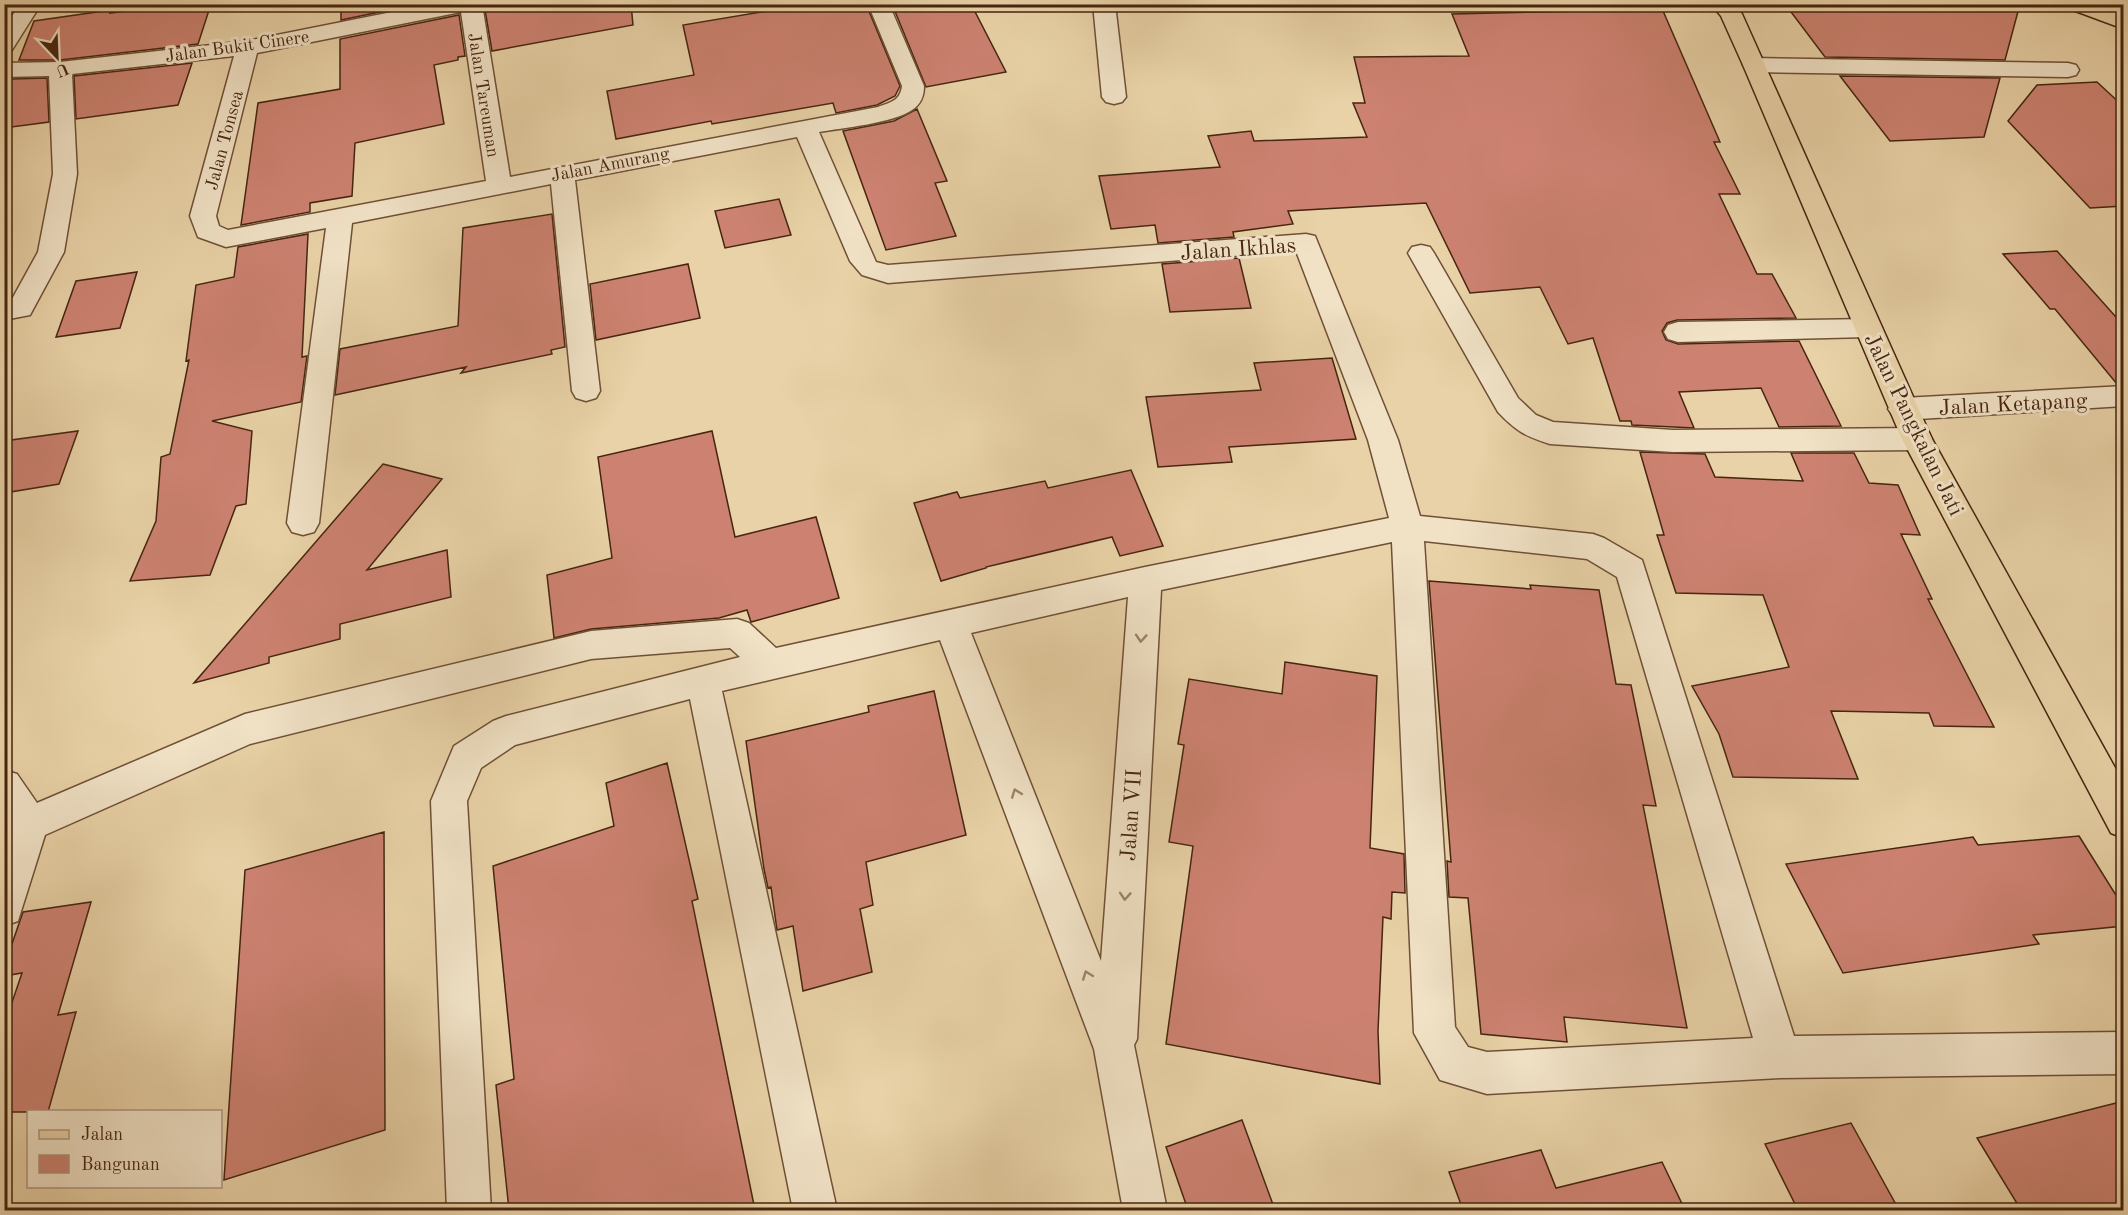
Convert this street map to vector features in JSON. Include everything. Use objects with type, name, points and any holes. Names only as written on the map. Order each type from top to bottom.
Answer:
[{"type":"main road","points":[[2078,4],[2124,23]]},
{"type":"main road","name":"Jalan Pangkalan Jati","points":[[1728,8],[1917,439],[2124,821]]},
{"type":"street","points":[[4,45],[31,4]]},
{"type":"street","name":"Jalan Bukit Cinere","points":[[4,70],[60,69],[248,48],[469,4]]},
{"type":"street","name":"Jalan Tareuman","points":[[469,4],[499,185]]},
{"type":"street","name":"Jalan Amurang","points":[[207,231],[226,239],[883,113],[903,106],[912,97],[913,86],[878,4]]},
{"type":"street","points":[[1104,4],[1114,97]]},
{"type":"street","name":"Jalan Tonsea","points":[[207,231],[203,216],[248,48]]},
{"type":"street","points":[[1754,65],[2068,70]]},
{"type":"street","points":[[4,310],[20,308],[51,252],[65,174],[60,69]]},
{"type":"street","name":"Jalan Ikhlas","points":[[806,127],[867,265],[888,274],[1306,242],[1383,440],[1407,527]]},
{"type":"street","points":[[562,174],[586,391]]},
{"type":"street","points":[[303,524],[340,216]]},
{"type":"street","points":[[1421,253],[1508,405],[1526,423],[1550,433],[1673,441],[1917,439]]},
{"type":"street","points":[[1678,332],[1868,328]]},
{"type":"street","name":"Jalan Ketapang","points":[[1903,409],[2124,396]]},
{"type":"street","points":[[1407,527],[1435,1033],[1455,1065],[1487,1073],[1780,1057],[2124,1053]]},
{"type":"street","points":[[469,1210],[449,801],[467,757],[506,732],[770,664],[1145,580],[1407,527],[1593,547],[1631,569],[1780,1057]]},
{"type":"street","name":"Jalan VII","points":[[1116,1049],[1145,580]]},
{"type":"street","name":"Jalan VII","points":[[951,625],[1116,1049],[1145,1210]]},
{"type":"street","points":[[17,827],[245,730],[591,645],[737,633],[770,664]]},
{"type":"street","points":[[704,681],[815,1210]]},
{"type":"street","points":[[4,786],[17,827],[4,908]]},
{"type":"building","points":[[187,4],[211,4],[198,44],[60,60],[19,60],[34,21],[111,10],[110,13]]},
{"type":"building","points":[[341,4],[418,4],[341,20]]},
{"type":"building","points":[[484,4],[631,4],[633,25],[492,51]]},
{"type":"building","points":[[810,4],[866,4],[900,86],[895,96],[877,105],[836,113],[833,103],[712,124],[711,121],[616,139],[607,91],[694,75],[683,25]]},
{"type":"building","points":[[892,4],[971,4],[1006,72],[926,87]]},
{"type":"building","points":[[1581,4],[1660,4],[1720,142],[1714,142],[1740,194],[1719,194],[1757,274],[1772,274],[1796,318],[1677,320],[1667,323],[1662,331],[1666,340],[1678,344],[1799,341],[1841,426],[1779,427],[1761,388],[1679,392],[1694,428],[1632,425],[1631,421],[1620,421],[1593,338],[1568,344],[1540,287],[1470,293],[1426,203],[1288,211],[1293,224],[1233,232],[1234,237],[1158,243],[1155,225],[1111,229],[1099,176],[1220,167],[1208,136],[1251,131],[1254,141],[1367,137],[1353,103],[1365,103],[1354,57],[1469,56],[1452,14],[1584,11]]},
{"type":"building","points":[[1785,4],[2020,4],[2005,60],[1825,57]]},
{"type":"building","points":[[459,15],[465,56],[458,57],[458,60],[434,65],[444,124],[355,143],[352,196],[310,203],[310,212],[241,225],[258,103],[340,89],[340,39]]},
{"type":"building","points":[[192,63],[178,105],[76,119],[74,76]]},
{"type":"building","points":[[1840,76],[2000,78],[1984,137],[1890,141]]},
{"type":"building","points":[[47,78],[49,122],[4,128],[4,99],[12,79]]},
{"type":"building","points":[[2097,82],[2124,107],[2124,206],[2090,208],[2008,121],[2037,85]]},
{"type":"building","points":[[917,109],[947,181],[935,183],[956,236],[886,250],[843,131],[894,121]]},
{"type":"building","points":[[779,199],[791,235],[725,248],[715,211]]},
{"type":"building","points":[[552,214],[565,347],[551,350],[552,354],[461,373],[466,367],[335,395],[340,349],[458,326],[463,228]]},
{"type":"building","points":[[308,234],[302,357],[307,356],[301,402],[212,421],[252,431],[246,504],[236,506],[210,575],[130,581],[156,521],[161,457],[170,454],[189,360],[186,361],[196,285],[234,277],[238,247]]},
{"type":"building","points":[[2057,251],[2124,326],[2124,384],[2117,384],[2055,309],[2050,309],[2003,254]]},
{"type":"building","points":[[1239,258],[1251,308],[1170,312],[1162,264]]},
{"type":"building","points":[[688,264],[700,318],[596,340],[590,284]]},
{"type":"building","points":[[137,272],[120,328],[56,337],[76,281]]},
{"type":"building","points":[[1332,358],[1356,439],[1229,447],[1232,462],[1158,467],[1146,397],[1261,390],[1254,363]]},
{"type":"building","points":[[78,431],[59,484],[4,493],[4,441]]},
{"type":"building","points":[[712,431],[735,537],[816,517],[839,598],[751,622],[747,610],[719,618],[591,629],[554,638],[547,575],[612,558],[598,457]]},
{"type":"building","points":[[1640,452],[1705,454],[1715,477],[1803,481],[1791,453],[1854,453],[1869,483],[1898,485],[1920,535],[1901,534],[1932,599],[1928,599],[1994,727],[1934,726],[1929,713],[1831,711],[1858,779],[1733,777],[1719,734],[1692,686],[1789,667],[1763,595],[1676,593],[1657,535],[1664,535]]},
{"type":"building","points":[[383,464],[442,479],[367,570],[447,550],[451,597],[340,624],[340,639],[269,657],[269,663],[194,683]]},
{"type":"building","points":[[1131,470],[1163,546],[1120,556],[1112,537],[986,567],[941,581],[914,503],[957,492],[960,498],[1045,481],[1048,488]]},
{"type":"building","points":[[1429,581],[1531,589],[1530,585],[1599,590],[1616,684],[1631,685],[1656,806],[1643,805],[1687,1028],[1564,1017],[1567,1042],[1481,1034],[1468,898],[1449,897],[1447,861],[1451,862]]},
{"type":"building","points":[[1285,662],[1377,676],[1370,848],[1404,854],[1405,893],[1392,892],[1391,919],[1383,917],[1378,1031],[1380,1084],[1166,1044],[1193,846],[1169,842],[1184,745],[1178,744],[1189,679],[1282,694]]},
{"type":"building","points":[[934,691],[966,835],[866,862],[873,905],[860,909],[872,972],[803,991],[793,926],[777,930],[771,887],[768,888],[764,869],[746,741],[869,712],[868,706]]},
{"type":"building","points":[[667,763],[698,899],[692,901],[755,1210],[509,1210],[496,1085],[514,1079],[493,866],[614,826],[606,783]]},
{"type":"building","points":[[384,832],[385,1130],[224,1180],[245,870]]},
{"type":"building","points":[[2079,836],[2124,908],[2124,926],[2033,935],[2039,944],[1843,973],[1786,864],[1973,837],[1978,845]]},
{"type":"building","points":[[91,902],[58,1015],[76,1012],[49,1110],[4,1112],[4,1026],[22,973],[4,976],[4,967],[23,912]]},
{"type":"building","points":[[2124,1101],[2124,1210],[2021,1210],[1977,1138]]},
{"type":"building","points":[[1242,1120],[1275,1210],[1188,1210],[1166,1147]]},
{"type":"building","points":[[1851,1123],[1899,1210],[1798,1210],[1765,1144]]},
{"type":"building","points":[[1541,1150],[1556,1188],[1662,1162],[1685,1210],[1463,1210],[1449,1172]]}]
